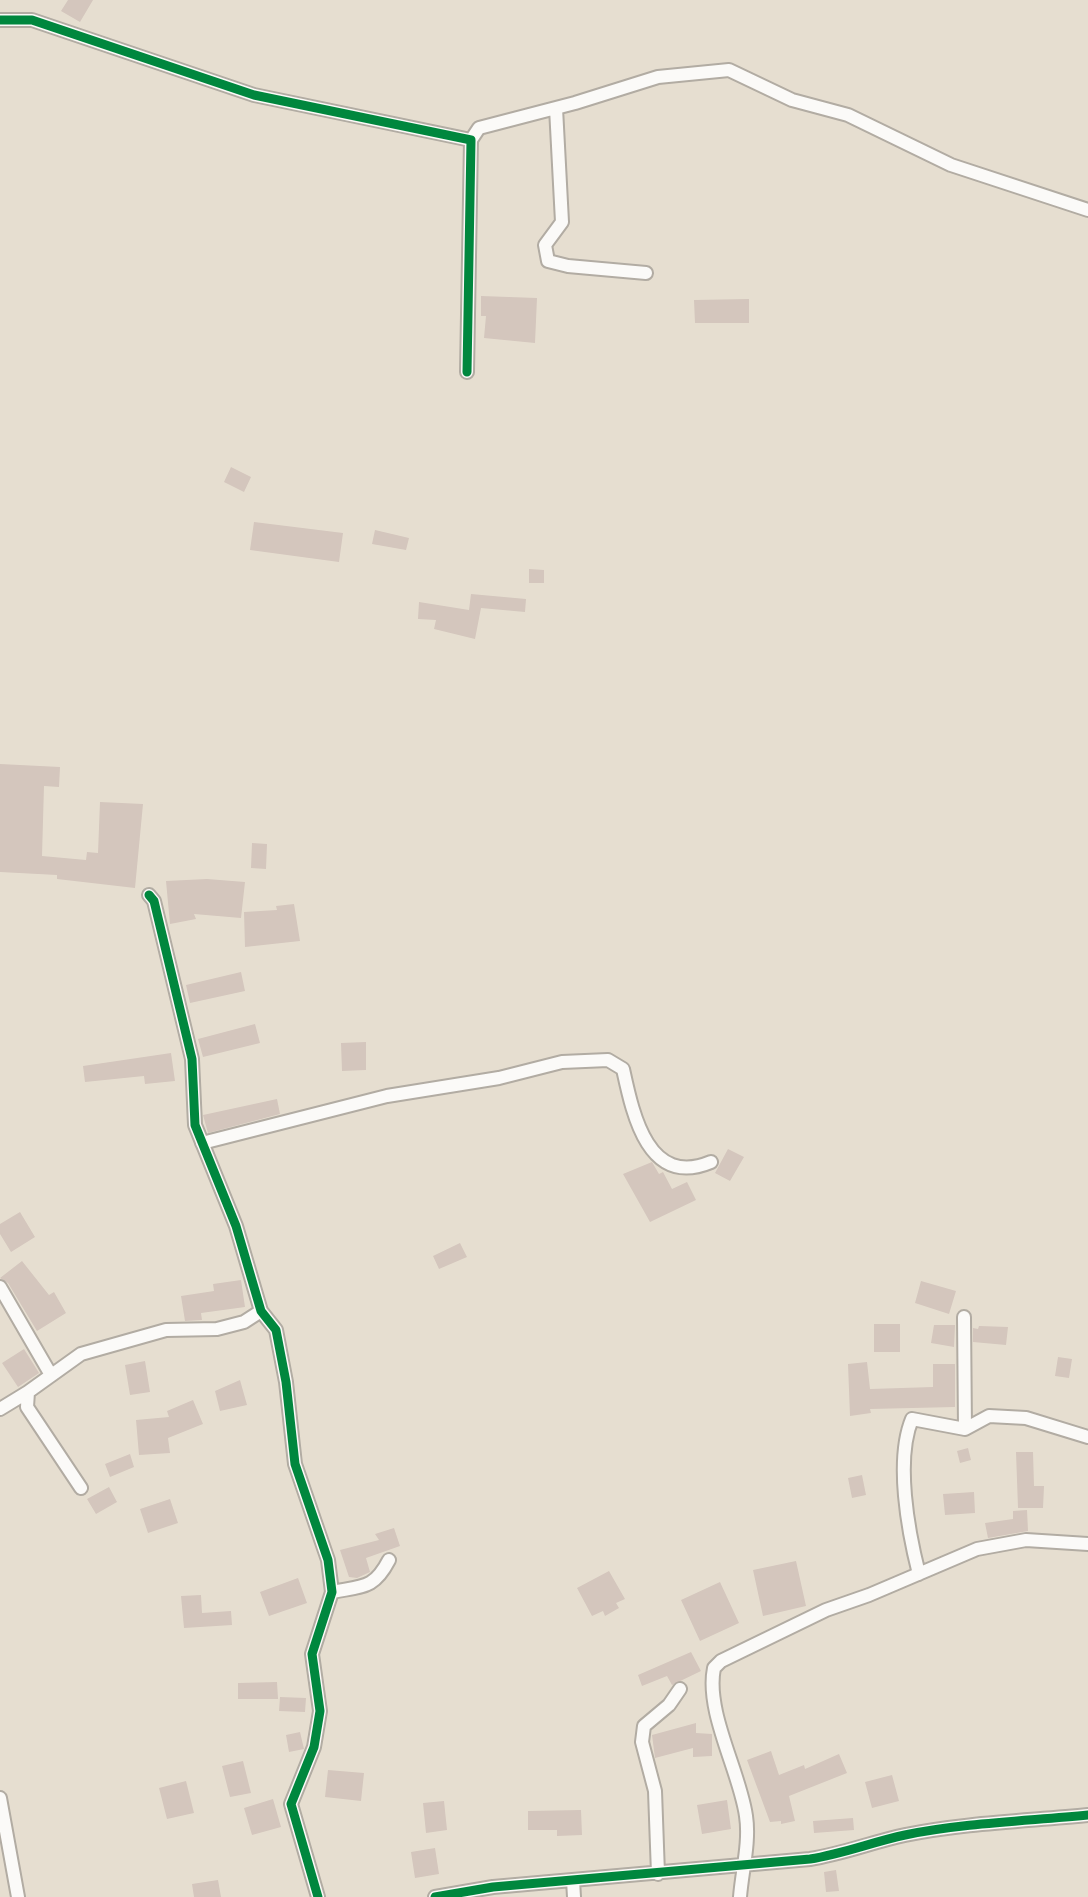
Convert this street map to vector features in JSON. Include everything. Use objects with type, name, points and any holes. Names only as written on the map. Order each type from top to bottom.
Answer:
[{"type":"street","points":[[0,20],[32,20],[254,95],[471,140]]},
{"type":"street","points":[[467,372],[471,140],[478,128],[658,77],[729,70],[792,100],[848,115],[951,165],[1088,210]]},
{"type":"street","points":[[556,108],[562,222],[545,245],[548,261],[568,266],[646,273]]},
{"type":"street","points":[[149,895],[170,961],[192,1059],[195,1125],[236,1226],[261,1311],[276,1330],[286,1382],[295,1464],[328,1560],[332,1592],[312,1654],[320,1711],[314,1747],[291,1804],[318,1897]]},
{"type":"street","points":[[202,1143],[387,1096],[499,1078],[583,1059],[608,1060],[623,1069],[639,1128],[650,1149],[675,1167],[695,1169],[711,1161]]},
{"type":"street","points":[[0,1287],[51,1375]]},
{"type":"street","points":[[0,1409],[80,1354],[166,1330],[217,1329],[244,1322],[261,1311]]},
{"type":"street","points":[[964,1317],[965,1429]]},
{"type":"street","points":[[28,1392],[27,1407],[81,1488]]},
{"type":"street","points":[[919,1574],[910,1539],[905,1438],[912,1419],[965,1429],[989,1416],[1026,1418],[1088,1437]]},
{"type":"street","points":[[740,1897],[748,1831],[746,1813],[721,1725],[712,1678],[714,1668],[721,1661],[754,1643],[826,1610],[977,1549],[1004,1542],[1088,1544]]},
{"type":"street","points":[[332,1592],[372,1585],[381,1576],[389,1560]]},
{"type":"street","points":[[657,1874],[655,1791],[642,1742],[644,1726],[669,1705],[680,1689]]},
{"type":"street","points":[[0,1798],[18,1897]]},
{"type":"street","points":[[435,1897],[460,1891],[743,1866],[844,1854],[887,1840],[928,1832],[1088,1815]]},
{"type":"street","points":[[573,1880],[574,1897]]},
{"type":"building","points":[[68,0],[93,0],[80,22],[61,11]]},
{"type":"building","points":[[481,296],[537,298],[535,343],[484,338],[486,316],[481,316]]},
{"type":"building","points":[[749,299],[749,323],[695,323],[694,300]]},
{"type":"building","points":[[231,467],[251,477],[244,492],[224,482]]},
{"type":"building","points":[[254,522],[343,533],[339,562],[250,550]]},
{"type":"building","points":[[375,530],[409,538],[406,550],[372,544]]},
{"type":"building","points":[[529,569],[544,570],[544,583],[529,583]]},
{"type":"building","points":[[471,594],[526,599],[525,612],[481,608],[475,639],[434,629],[436,620],[418,619],[419,602],[469,610]]},
{"type":"building","points":[[0,764],[60,767],[59,787],[44,786],[42,856],[86,860],[87,852],[98,853],[100,802],[143,804],[135,888],[57,879],[57,875],[0,872]]},
{"type":"building","points":[[252,843],[267,844],[266,869],[251,868]]},
{"type":"building","points":[[207,879],[245,882],[241,918],[194,914],[196,919],[170,924],[166,881]]},
{"type":"building","points":[[294,904],[300,941],[245,947],[244,912],[277,910],[276,906]]},
{"type":"building","points":[[241,972],[245,991],[190,1003],[186,985]]},
{"type":"building","points":[[255,1024],[260,1043],[203,1057],[198,1039]]},
{"type":"building","points":[[366,1042],[366,1070],[342,1071],[341,1043]]},
{"type":"building","points":[[171,1053],[175,1081],[145,1084],[144,1076],[85,1082],[83,1066]]},
{"type":"building","points":[[277,1099],[280,1114],[208,1133],[203,1115]]},
{"type":"building","points":[[728,1149],[744,1157],[730,1181],[715,1173]]},
{"type":"building","points":[[652,1162],[659,1174],[663,1172],[672,1189],[687,1182],[696,1200],[650,1222],[623,1174]]},
{"type":"building","points":[[20,1212],[35,1237],[11,1252],[0,1234],[0,1224]]},
{"type":"building","points":[[460,1243],[467,1257],[439,1269],[433,1256]]},
{"type":"building","points":[[22,1261],[49,1295],[54,1292],[66,1313],[37,1331],[8,1283],[0,1278]]},
{"type":"building","points":[[241,1280],[245,1307],[201,1313],[202,1320],[185,1321],[181,1296],[214,1291],[213,1284]]},
{"type":"building","points":[[921,1281],[956,1291],[949,1314],[915,1303]]},
{"type":"building","points":[[874,1324],[900,1324],[900,1352],[874,1352]]},
{"type":"building","points":[[934,1325],[955,1325],[954,1347],[931,1343]]},
{"type":"building","points":[[979,1326],[1008,1327],[1006,1345],[973,1342],[973,1328],[978,1329]]},
{"type":"building","points":[[24,1349],[39,1373],[18,1387],[2,1363]]},
{"type":"building","points":[[1058,1357],[1072,1359],[1069,1378],[1055,1376]]},
{"type":"building","points":[[145,1361],[150,1392],[130,1395],[125,1365]]},
{"type":"building","points":[[867,1362],[870,1389],[933,1387],[933,1364],[955,1364],[955,1407],[870,1409],[871,1413],[850,1416],[848,1364]]},
{"type":"building","points":[[240,1380],[247,1405],[220,1411],[215,1391]]},
{"type":"building","points":[[193,1400],[203,1424],[168,1438],[170,1453],[139,1455],[136,1420],[169,1417],[167,1411]]},
{"type":"building","points":[[968,1448],[971,1460],[960,1463],[957,1451]]},
{"type":"building","points":[[1016,1452],[1033,1452],[1034,1486],[1044,1486],[1043,1508],[1018,1508]]},
{"type":"building","points":[[130,1454],[134,1467],[110,1477],[105,1464]]},
{"type":"building","points":[[862,1475],[866,1495],[852,1498],[848,1478]]},
{"type":"building","points":[[109,1487],[117,1502],[96,1514],[87,1499]]},
{"type":"building","points":[[974,1492],[975,1513],[945,1515],[943,1494]]},
{"type":"building","points":[[170,1499],[178,1523],[148,1533],[140,1509]]},
{"type":"building","points":[[1027,1510],[1028,1531],[988,1538],[985,1523],[1013,1519],[1013,1511]]},
{"type":"building","points":[[394,1528],[400,1546],[366,1558],[370,1572],[357,1578],[349,1577],[340,1550],[379,1540],[375,1534]]},
{"type":"building","points":[[796,1561],[806,1606],[763,1616],[753,1570]]},
{"type":"building","points":[[609,1571],[625,1599],[616,1603],[619,1608],[605,1616],[603,1611],[592,1616],[577,1588]]},
{"type":"building","points":[[298,1578],[307,1603],[269,1616],[260,1592]]},
{"type":"building","points":[[720,1582],[739,1623],[700,1641],[681,1600]]},
{"type":"building","points":[[201,1595],[202,1613],[231,1611],[232,1625],[184,1628],[181,1596]]},
{"type":"building","points":[[691,1652],[701,1671],[672,1685],[667,1676],[642,1686],[638,1675]]},
{"type":"building","points":[[277,1682],[278,1699],[238,1699],[238,1683]]},
{"type":"building","points":[[280,1697],[306,1698],[305,1712],[279,1711]]},
{"type":"building","points":[[696,1723],[696,1733],[712,1734],[712,1756],[693,1757],[693,1748],[655,1758],[652,1735]]},
{"type":"building","points":[[300,1732],[304,1749],[289,1752],[286,1735]]},
{"type":"building","points":[[771,1751],[779,1775],[804,1765],[805,1769],[839,1754],[847,1773],[789,1796],[795,1821],[781,1824],[781,1821],[770,1822],[747,1760]]},
{"type":"building","points":[[243,1761],[251,1793],[230,1797],[222,1766]]},
{"type":"building","points":[[328,1770],[364,1773],[361,1801],[325,1797]]},
{"type":"building","points":[[892,1775],[899,1801],[872,1808],[865,1782]]},
{"type":"building","points":[[186,1781],[194,1813],[167,1819],[159,1788]]},
{"type":"building","points":[[273,1799],[281,1827],[252,1835],[244,1808]]},
{"type":"building","points":[[727,1800],[731,1829],[702,1834],[697,1805]]},
{"type":"building","points":[[444,1801],[447,1830],[426,1833],[423,1803]]},
{"type":"building","points":[[581,1810],[582,1835],[557,1836],[557,1830],[528,1830],[528,1811]]},
{"type":"building","points":[[853,1818],[854,1830],[814,1833],[813,1821]]},
{"type":"building","points":[[435,1848],[439,1874],[415,1878],[411,1852]]},
{"type":"building","points":[[836,1870],[839,1891],[826,1892],[824,1872]]},
{"type":"building","points":[[218,1880],[221,1897],[194,1897],[192,1884]]},
{"type":"cycle path","points":[[0,20],[32,20],[254,95],[471,140],[467,372]]},
{"type":"cycle path","points":[[149,895],[154,901],[192,1059],[195,1125],[236,1226],[261,1311],[276,1330],[286,1382],[295,1464],[328,1560],[332,1592],[312,1654],[320,1711],[314,1747],[291,1804],[318,1897]]},
{"type":"cycle path","points":[[435,1897],[493,1887],[810,1859],[927,1831],[1088,1815]]}]
